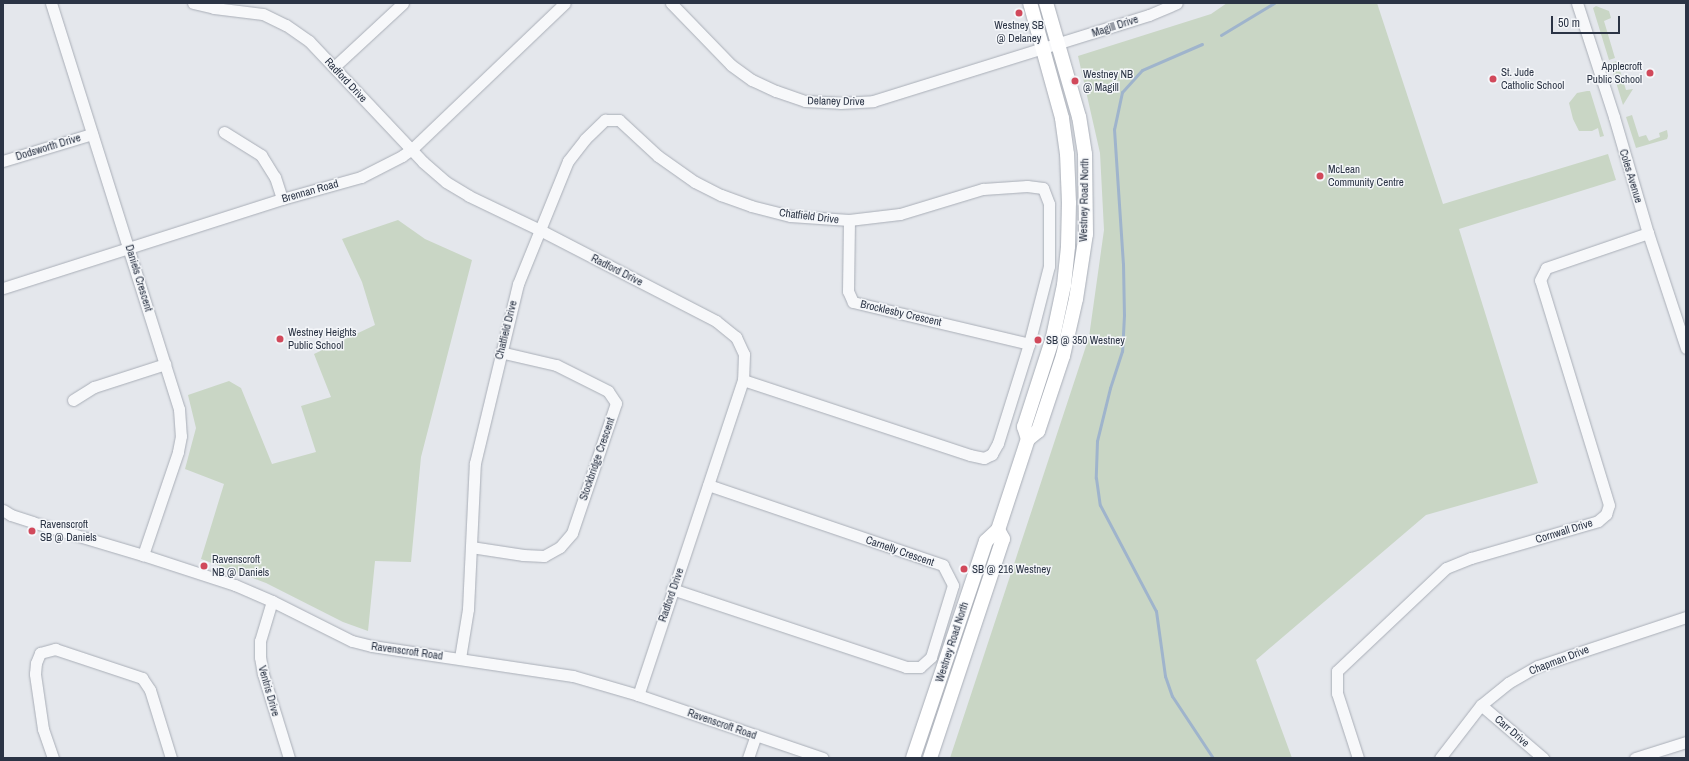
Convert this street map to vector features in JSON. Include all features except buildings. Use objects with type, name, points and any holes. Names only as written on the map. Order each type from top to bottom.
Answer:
[{"type":"main road","name":"Westney Road North","points":[[913,758],[986,541],[998,530],[1028,439],[1038,432],[1063,356],[1076,299],[1086,234],[1085,154],[1079,117],[1051,46],[1030,3]]},
{"type":"main road","name":"Westney Road North","points":[[1046,3],[1051,46]]},
{"type":"main road","name":"Westney Road North","points":[[930,758],[1003,539],[998,530]]},
{"type":"street","name":"Daniels Crescent","points":[[51,3],[130,248],[179,409],[181,436],[178,452],[144,555]]},
{"type":"street","name":"Radford Drive","points":[[193,3],[214,8],[264,8],[309,41],[423,162],[446,182],[469,196],[540,230],[716,321],[736,337],[744,354],[743,380],[672,589],[638,695]]},
{"type":"street","points":[[334,67],[403,3]]},
{"type":"street","name":"Brennan Road","points":[[3,288],[282,199],[361,177],[402,156],[412,149],[565,3]]},
{"type":"street","name":"Delaney Drive","points":[[671,3],[731,65],[752,80],[776,91],[805,101],[873,101],[1051,46]]},
{"type":"street","name":"Magill Drive","points":[[1051,46],[1149,15],[1177,3]]},
{"type":"street","name":"Coles Avenue","points":[[1576,3],[1614,117],[1648,233],[1686,348]]},
{"type":"street","name":"Chatfield Drive","points":[[460,658],[468,609],[475,463],[500,352],[518,284],[568,162],[585,139],[604,120],[619,120],[658,156],[696,182],[721,195],[751,206],[790,216],[849,220],[900,214],[983,189],[1027,186],[1043,188],[1049,204],[1049,266],[1029,344],[998,443],[992,454],[984,458],[743,380]]},
{"type":"street","points":[[224,132],[261,155],[275,177],[282,199]]},
{"type":"street","name":"Dodsworth Drive","points":[[3,161],[92,134]]},
{"type":"street","name":"Brocklesby Crescent","points":[[849,220],[848,291],[854,302],[1029,344]]},
{"type":"street","name":"Cornwall Drive","points":[[1358,758],[1337,694],[1337,671],[1446,568],[1471,558],[1598,521],[1606,514],[1609,505],[1540,280],[1546,268],[1648,233]]},
{"type":"street","name":"Stockbridge Crescent","points":[[471,547],[523,555],[544,556],[560,547],[572,534],[616,403],[608,391],[556,366],[500,352]]},
{"type":"street","points":[[73,400],[94,387],[165,364]]},
{"type":"street","name":"Carnelly Crescent","points":[[672,589],[906,667],[920,667],[931,657],[953,585],[943,565],[708,485]]},
{"type":"street","name":"Ravenscroft Road","points":[[3,510],[11,515],[32,522],[144,555],[235,585],[272,600],[352,641],[383,648],[460,658],[573,676],[638,695],[823,758]]},
{"type":"street","name":"Ventris Drive","points":[[272,600],[260,641],[260,657],[263,674],[289,758]]},
{"type":"street","name":"Chapman Drive","points":[[1440,758],[1481,705],[1508,683],[1538,666],[1686,617]]},
{"type":"street","points":[[53,758],[43,729],[35,674],[36,663],[40,653],[55,649],[142,678],[150,690],[170,758]]},
{"type":"street","name":"Carr Drive","points":[[1481,705],[1543,758]]},
{"type":"street","points":[[748,758],[756,735]]},
{"type":"street","points":[[1634,758],[1686,742]]},
{"type":"green space","points":[[1227,3],[1377,3],[1443,204],[1608,154],[1616,180],[1459,229],[1538,483],[1426,515],[1256,660],[1292,758],[950,758],[1089,337],[1104,230],[1100,153],[1078,56],[1211,14]]},
{"type":"green space","points":[[1596,6],[1609,11],[1611,18],[1604,21],[1615,58],[1609,60],[1593,8]]},
{"type":"green space","points":[[1617,61],[1626,90],[1633,89],[1623,105],[1610,63]]},
{"type":"green space","points":[[1590,91],[1604,136],[1600,137],[1598,128],[1592,131],[1579,131],[1573,119],[1569,103],[1577,93]]},
{"type":"green space","points":[[1632,115],[1639,137],[1646,135],[1649,141],[1660,137],[1659,133],[1667,130],[1667,139],[1636,148],[1626,117]]},
{"type":"green space","points":[[398,220],[425,239],[472,260],[421,457],[411,562],[375,561],[368,631],[343,622],[266,583],[201,559],[224,484],[185,469],[196,428],[188,395],[229,381],[241,388],[272,464],[316,452],[301,406],[331,397],[314,354],[375,325],[362,282],[342,239]]},
{"type":"waterway","points":[[1221,35],[1274,3]]},
{"type":"waterway","points":[[1202,44],[1142,70],[1122,92],[1114,129],[1123,264],[1124,315],[1122,351],[1110,388],[1097,441],[1096,478],[1100,505],[1156,611],[1165,676],[1172,696],[1213,758]]},
{"type":"place","name":"Westney SB @ Delaney","points":[[1019,13]]},
{"type":"place","name":"Applecroft Public School","points":[[1650,73]]},
{"type":"place","name":"St. Jude Catholic School","points":[[1493,79]]},
{"type":"place","name":"Westney NB @ Magill","points":[[1075,81]]},
{"type":"place","name":"McLean Community Centre","points":[[1320,176]]},
{"type":"place","name":"Westney Heights Public School","points":[[280,339]]},
{"type":"place","name":"SB @ 350 Westney","points":[[1038,340]]},
{"type":"place","name":"Ravenscroft SB @ Daniels","points":[[32,531]]},
{"type":"place","name":"Ravenscroft NB @ Daniels","points":[[204,566]]},
{"type":"place","name":"SB @ 216 Westney","points":[[964,569]]}]
